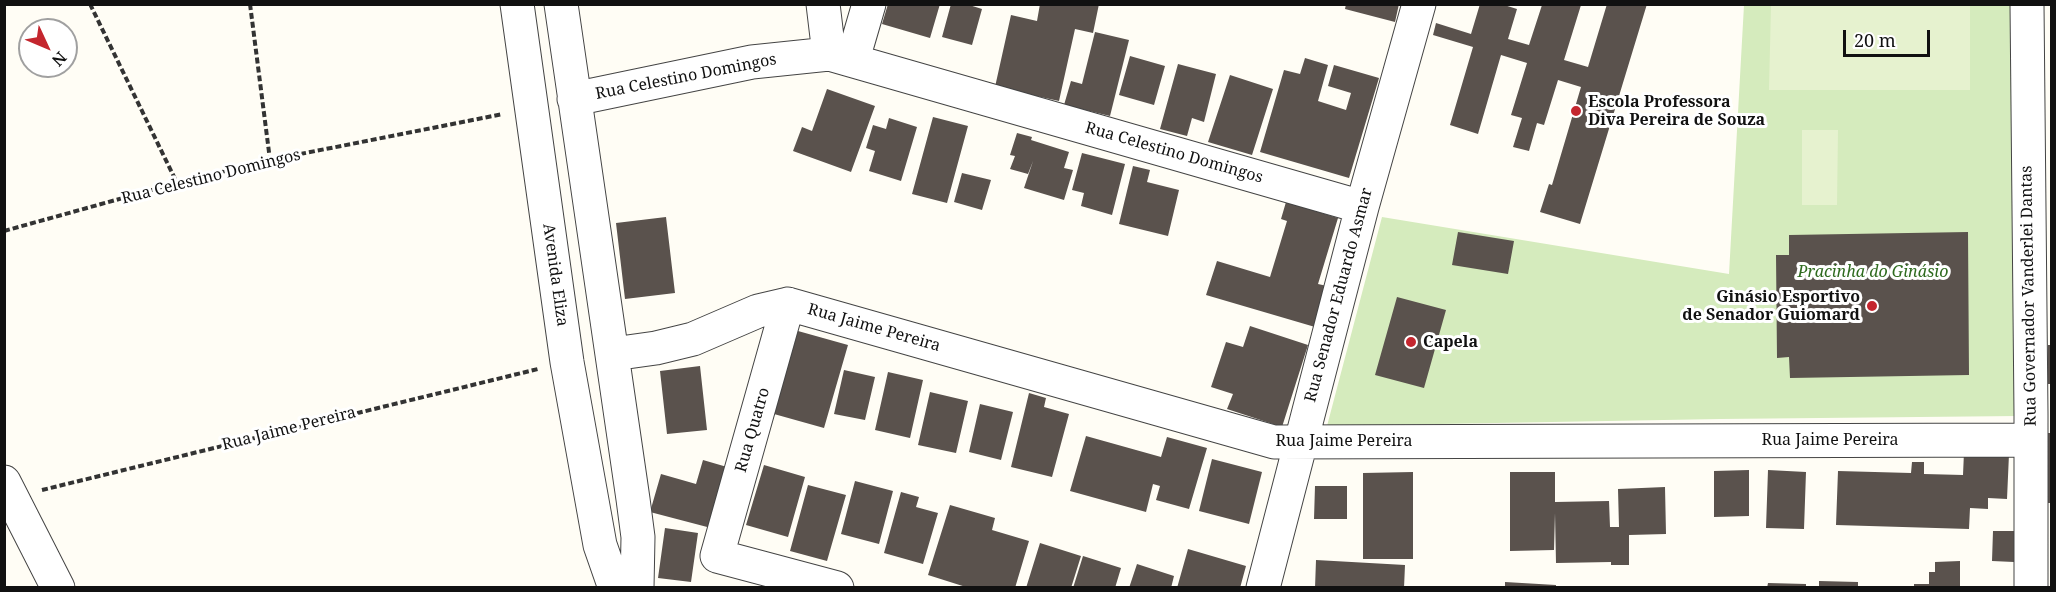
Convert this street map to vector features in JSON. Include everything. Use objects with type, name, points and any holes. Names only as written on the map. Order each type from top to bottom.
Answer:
[{"type":"street","name":"Avenida Eliza","points":[[517,4],[567,362],[600,545],[615,588]]},
{"type":"street","points":[[561,4],[638,537],[637,588]]},
{"type":"street","points":[[823,4],[841,57]]},
{"type":"street","points":[[841,57],[869,4]]},
{"type":"street","name":"Rua Senador Eduardo Asmar","points":[[1263,588],[1362,207],[1419,4]]},
{"type":"street","name":"Rua Governador Vanderlei Dantas","points":[[2027,4],[2031,588]]},
{"type":"street","name":"Rua Celestino Domingos","points":[[574,99],[752,62],[841,57],[1362,207]]},
{"type":"street","name":"Rua Jaime Pereira","points":[[613,354],[656,348],[693,339],[758,311],[788,304],[1274,442],[2030,440]]},
{"type":"street","name":"Rua Quatro","points":[[788,304],[717,556],[837,588]]},
{"type":"street","points":[[8,490],[58,588]]},
{"type":"path","points":[[90,4],[177,183]]},
{"type":"path","points":[[250,4],[270,160]]},
{"type":"path","name":"Rua Celestino Domingos","points":[[4,231],[270,160],[531,108]]},
{"type":"path","name":"Rua Jaime Pereira","points":[[8,490],[567,362]]},
{"type":"green space","name":"Pracinha do Ginásio","points":[[1744,5],[2015,5],[2018,416],[1327,426],[1382,217],[1729,274]]},
{"type":"green space","points":[[1771,5],[1970,5],[1970,90],[1769,90]]},
{"type":"green space","points":[[1802,130],[1838,130],[1837,205],[1802,205]]},
{"type":"building","points":[[888,4],[940,4],[930,38],[882,24]]},
{"type":"building","points":[[951,4],[966,4],[982,9],[972,45],[942,37]]},
{"type":"building","points":[[1040,4],[1099,4],[1093,33],[1075,29],[1059,101],[995,87],[1011,15],[1037,21]]},
{"type":"building","points":[[1346,4],[1399,4],[1395,22],[1345,9]]},
{"type":"building","points":[[1480,4],[1501,4],[1517,9],[1508,39],[1529,45],[1542,5],[1581,5],[1564,60],[1588,67],[1607,4],[1647,4],[1580,224],[1540,212],[1549,184],[1552,185],[1581,87],[1558,80],[1544,125],[1537,123],[1529,151],[1513,147],[1522,118],[1511,115],[1527,63],[1501,55],[1478,134],[1450,125],[1473,47],[1433,35],[1436,23],[1471,34]]},
{"type":"building","points":[[1095,32],[1129,40],[1110,116],[1064,105],[1071,81],[1082,84]]},
{"type":"building","points":[[1130,56],[1165,66],[1154,105],[1119,95]]},
{"type":"building","points":[[1305,58],[1328,65],[1318,101],[1346,110],[1351,93],[1328,86],[1334,65],[1379,78],[1349,178],[1260,152],[1284,70],[1300,74]]},
{"type":"building","points":[[1178,64],[1216,74],[1204,122],[1192,118],[1187,136],[1160,129]]},
{"type":"building","points":[[1230,75],[1273,89],[1252,155],[1208,142]]},
{"type":"building","points":[[827,89],[875,106],[851,172],[793,151],[802,127],[812,131]]},
{"type":"building","points":[[933,117],[968,126],[947,203],[912,194]]},
{"type":"building","points":[[889,118],[917,127],[901,181],[869,171],[875,151],[866,148],[873,125],[886,129]]},
{"type":"building","points":[[1017,133],[1069,152],[1064,168],[1073,170],[1064,200],[1024,188],[1033,161],[1028,174],[1010,169],[1015,156],[1010,155]]},
{"type":"building","points":[[1082,153],[1125,164],[1112,215],[1081,206],[1084,193],[1072,190]]},
{"type":"building","points":[[1133,166],[1150,170],[1147,182],[1179,190],[1168,236],[1119,224]]},
{"type":"building","points":[[962,173],[991,180],[982,210],[954,202]]},
{"type":"building","points":[[1286,202],[1338,218],[1318,284],[1327,286],[1315,327],[1206,295],[1217,261],[1270,277],[1287,221],[1281,219]]},
{"type":"building","points":[[666,217],[675,293],[625,299],[616,223]]},
{"type":"building","points":[[1458,232],[1514,241],[1508,274],[1452,265]]},
{"type":"building","name":"Ginásio Esportivo de Senador Guiomard","points":[[1968,232],[1969,375],[1790,378],[1789,357],[1777,358],[1776,255],[1789,255],[1789,235]]},
{"type":"building","name":"Capela","points":[[1397,297],[1446,310],[1424,388],[1375,375]]},
{"type":"building","points":[[1250,326],[1308,345],[1282,427],[1227,409],[1233,394],[1211,387],[1226,342],[1243,347]]},
{"type":"building","points":[[798,331],[848,345],[824,428],[774,414]]},
{"type":"building","points":[[2048,345],[2052,345],[2052,384],[2047,384]]},
{"type":"building","points":[[700,366],[707,430],[667,434],[660,371]]},
{"type":"building","points":[[844,370],[875,377],[865,420],[834,414]]},
{"type":"building","points":[[888,372],[923,380],[910,438],[875,430]]},
{"type":"building","points":[[930,392],[968,401],[956,453],[918,445]]},
{"type":"building","points":[[1029,393],[1046,398],[1044,407],[1069,414],[1052,477],[1011,467]]},
{"type":"building","points":[[980,404],[1013,412],[1001,460],[969,452]]},
{"type":"building","points":[[2046,433],[2052,433],[2052,503],[2045,503]]},
{"type":"building","points":[[1086,436],[1161,457],[1167,437],[1207,448],[1189,509],[1156,500],[1160,486],[1153,484],[1146,512],[1070,491]]},
{"type":"building","points":[[1964,452],[2009,454],[2007,499],[1988,498],[1988,509],[1970,508],[1969,529],[1836,525],[1838,471],[1911,473],[1912,462],[1924,462],[1924,474],[1963,475]]},
{"type":"building","points":[[1212,459],[1262,472],[1249,524],[1199,511]]},
{"type":"building","points":[[703,460],[727,467],[711,528],[650,512],[661,474],[696,484]]},
{"type":"building","points":[[764,465],[805,477],[788,537],[746,525]]},
{"type":"building","points":[[1749,470],[1749,516],[1714,517],[1714,471]]},
{"type":"building","points":[[1768,470],[1806,472],[1804,529],[1766,528]]},
{"type":"building","points":[[1413,472],[1413,559],[1363,559],[1363,473]]},
{"type":"building","points":[[1510,472],[1555,472],[1555,502],[1609,501],[1610,527],[1619,527],[1618,489],[1665,487],[1666,534],[1629,535],[1629,565],[1611,565],[1611,562],[1556,563],[1555,513],[1554,550],[1510,551]]},
{"type":"building","points":[[855,481],[893,491],[879,544],[841,534]]},
{"type":"building","points":[[808,485],[846,495],[827,561],[790,551]]},
{"type":"building","points":[[1315,486],[1347,486],[1347,519],[1314,519]]},
{"type":"building","points":[[901,492],[919,497],[916,507],[938,513],[923,564],[884,553]]},
{"type":"building","points":[[950,505],[995,518],[992,530],[1029,541],[1015,588],[969,588],[928,575]]},
{"type":"building","points":[[665,528],[698,533],[691,582],[658,578]]},
{"type":"building","points":[[1993,531],[2015,531],[2014,562],[1992,561]]},
{"type":"building","points":[[1040,543],[1081,556],[1071,588],[1026,588]]},
{"type":"building","points":[[1188,549],[1246,566],[1240,588],[1177,588]]},
{"type":"building","points":[[1083,556],[1121,568],[1115,588],[1073,588]]},
{"type":"building","points":[[1316,560],[1405,565],[1404,588],[1315,588]]},
{"type":"building","points":[[1960,561],[1960,588],[1914,588],[1914,584],[1929,584],[1929,572],[1935,572],[1935,562]]},
{"type":"building","points":[[1137,564],[1174,576],[1171,588],[1129,588]]},
{"type":"building","points":[[1819,581],[1858,582],[1858,588],[1819,588]]},
{"type":"building","points":[[1505,582],[1556,585],[1556,588],[1505,588]]},
{"type":"building","points":[[1768,583],[1806,584],[1806,588],[1767,588]]},
{"type":"place","name":"Escola Professora Diva Pereira de Souza","points":[[1576,111]]},
{"type":"place","name":"Ginásio Esportivo de Senador Guiomard","points":[[1872,306]]},
{"type":"place","name":"Capela","points":[[1411,342]]}]
